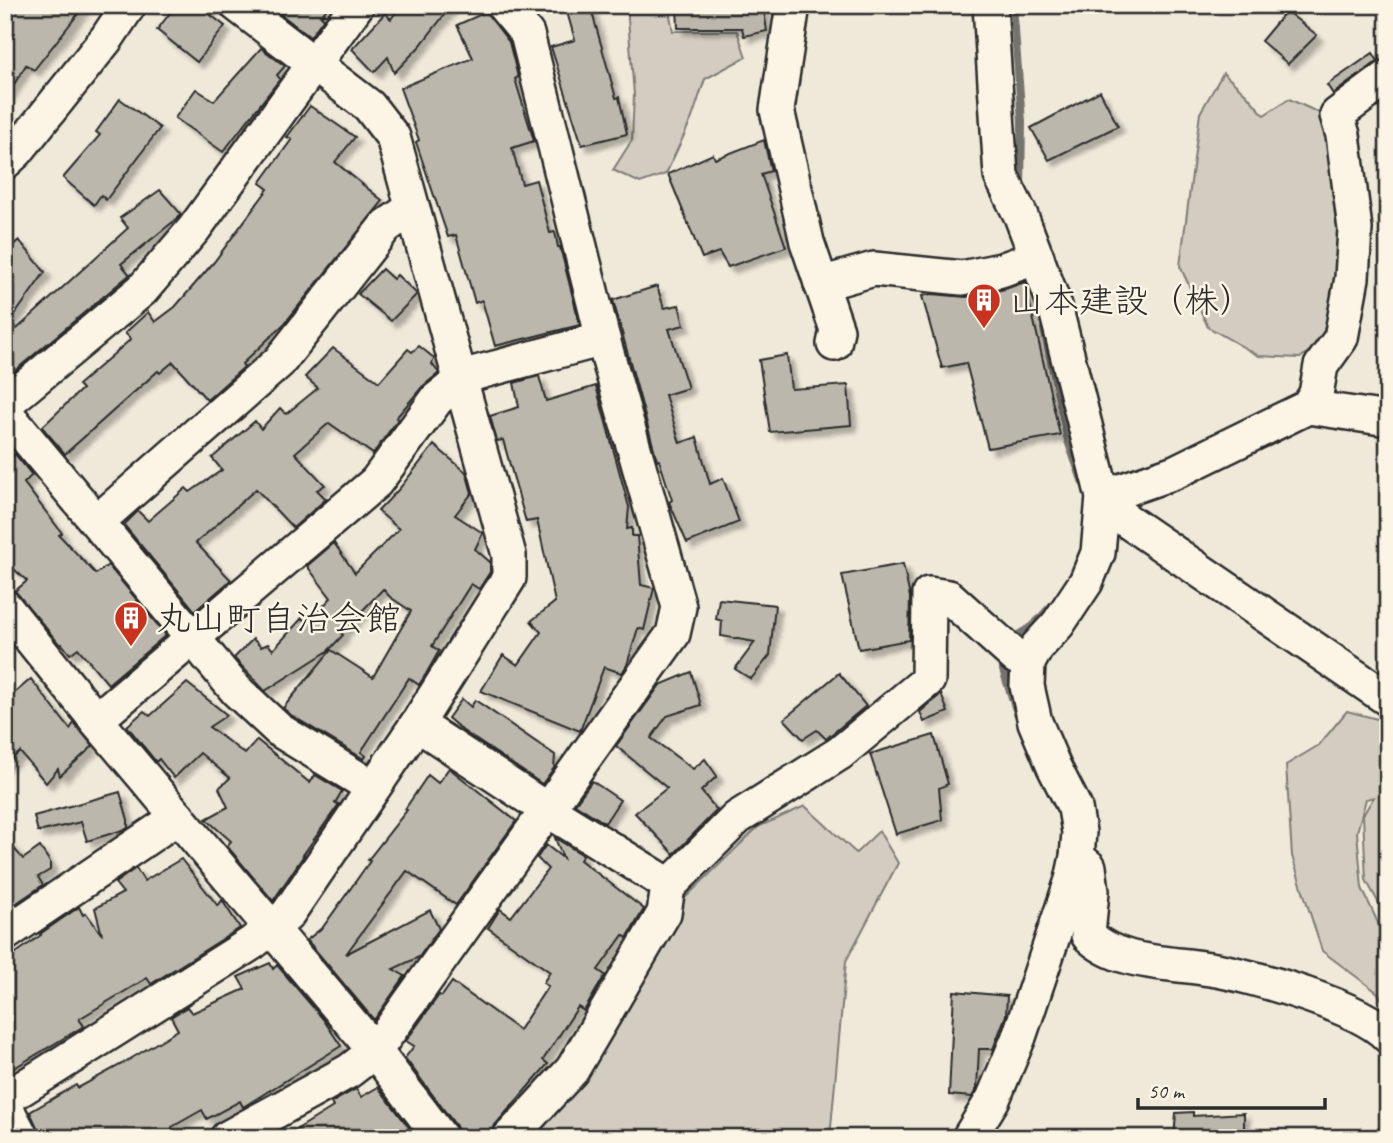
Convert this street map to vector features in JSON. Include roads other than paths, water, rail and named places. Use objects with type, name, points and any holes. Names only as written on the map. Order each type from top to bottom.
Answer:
[{"type":"street","points":[[5,162],[18,151],[83,69],[129,5]]},
{"type":"street","points":[[5,1093],[21,1089],[252,943],[287,915],[417,724],[509,578],[509,555],[393,137],[369,106],[237,5]]},
{"type":"street","points":[[5,404],[142,290],[194,229],[357,5]]},
{"type":"street","points":[[227,1138],[349,1071],[375,1051],[673,634],[678,607],[603,339],[527,34],[503,5]]},
{"type":"street","points":[[793,5],[777,110],[807,242],[837,330],[834,344]]},
{"type":"street","points":[[969,1138],[993,1099],[1019,1037],[1072,880],[1077,857],[1079,832],[1075,808],[1035,722],[1027,686],[1028,663],[1086,582],[1098,553],[1103,497],[1055,306],[1021,216],[1002,176],[990,5]]},
{"type":"street","points":[[1103,497],[1175,472],[1308,407],[1317,394],[1321,366],[1341,338],[1352,278],[1355,229],[1343,135],[1337,115],[1388,77]]},
{"type":"street","points":[[98,521],[279,362],[385,227],[412,208]]},
{"type":"street","points":[[821,284],[874,269],[962,278],[1001,270],[1037,257]]},
{"type":"street","points":[[96,720],[376,482],[437,399],[460,381],[476,373],[603,339]]},
{"type":"street","points":[[1308,407],[1388,419]]},
{"type":"street","points":[[5,412],[237,691],[279,730],[372,787]]},
{"type":"street","points":[[1103,497],[1123,518],[1388,699]]},
{"type":"street","points":[[509,1138],[572,1070],[664,913],[668,887],[737,818],[840,753],[928,680],[929,594],[949,597],[1016,657],[1028,663]]},
{"type":"street","points":[[5,607],[270,929],[375,1051],[441,1138]]},
{"type":"street","points":[[417,724],[668,887]]},
{"type":"street","points":[[5,934],[178,817]]},
{"type":"street","points":[[1077,857],[1089,867],[1092,891],[1088,936],[1099,946],[1146,961],[1231,972],[1272,984],[1371,1023],[1388,1037]]},
{"type":"street","points":[[5,1106],[22,1138]]},
{"type":"waterway","points":[[1013,5],[1022,121],[1021,190]]},
{"type":"waterway","points":[[1044,329],[1068,441],[1083,483]]},
{"type":"waterway","points":[[1010,640],[1033,626],[1053,604]]},
{"type":"waterway","points":[[1003,658],[1003,670],[1017,713]]},
{"type":"place","name":"山本建設（株）","points":[[984,330]]},
{"type":"place","name":"丸山町自治会館","points":[[131,648]]}]
